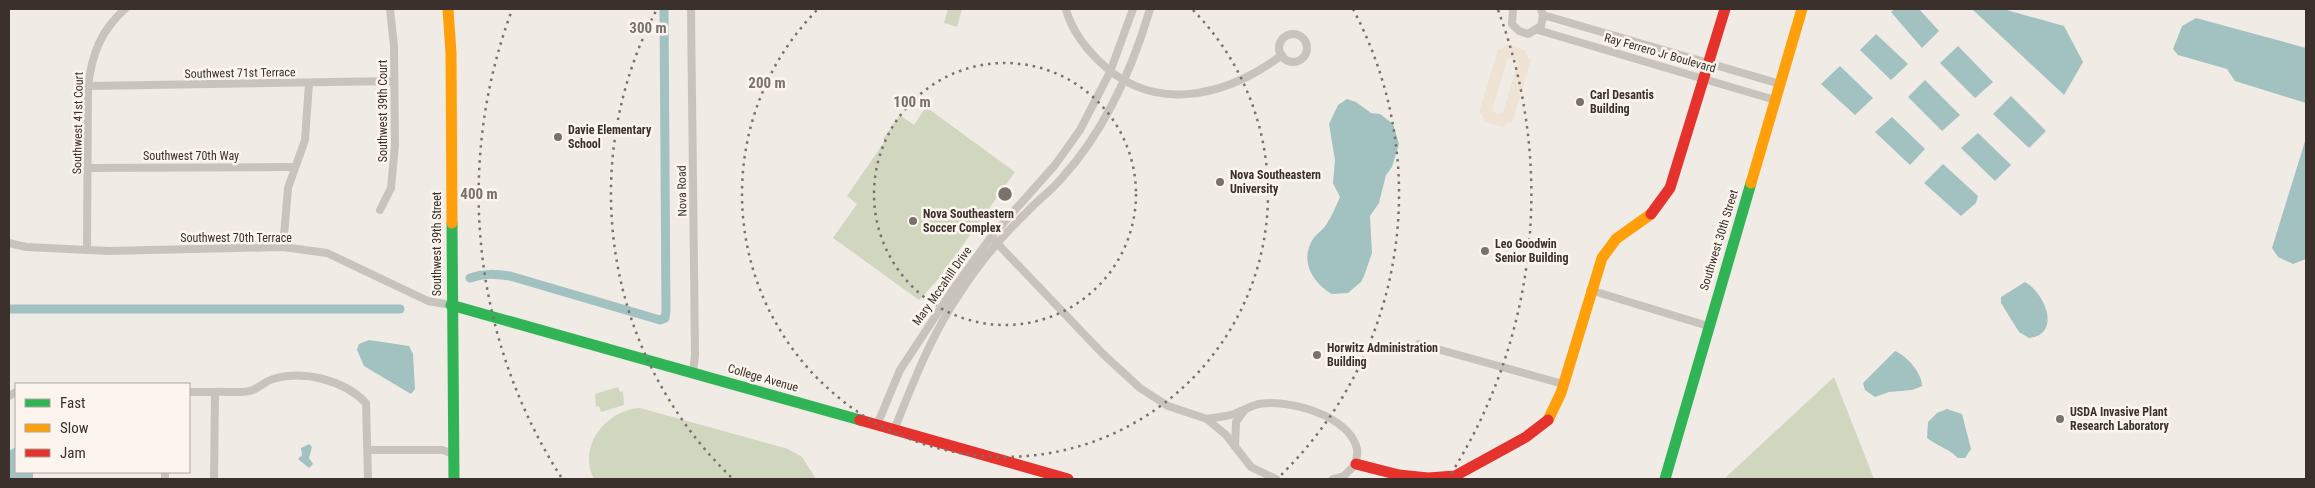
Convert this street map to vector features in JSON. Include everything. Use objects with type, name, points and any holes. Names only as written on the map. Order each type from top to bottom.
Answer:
[{"type":"street","name":"Southwest 41st Court","points":[[88,249],[88,86],[91,61],[100,37],[125,9]]},
{"type":"street","name":"Southwest 39th Court","points":[[380,210],[391,188],[394,168],[394,46],[390,9]]},
{"type":"street","name":"Southwest 39th Street","points":[[448,9],[451,53],[451,305],[454,479]]},
{"type":"street","name":"Nova Road","points":[[691,9],[695,355],[693,372]]},
{"type":"street","points":[[1066,9],[1080,39],[1110,72],[1124,80],[1164,94],[1195,94],[1236,83],[1282,55]]},
{"type":"street","name":"Mary Mccahill Drive","points":[[877,424],[900,370],[959,280],[1055,165],[1084,122],[1110,72],[1133,9]]},
{"type":"street","name":"Mary Mccahill Drive","points":[[894,430],[923,358],[959,293],[994,240],[1074,164],[1104,119],[1124,80],[1150,9]]},
{"type":"street","name":"Ray Ferrero Jr Boulevard","points":[[1513,9],[1511,19],[1515,28],[1528,34],[1538,30],[1775,100]]},
{"type":"street","points":[[1356,464],[1399,475],[1428,478],[1456,476],[1526,437],[1550,418],[1563,384],[1590,290],[1602,258],[1608,248],[1626,231],[1655,212],[1667,194],[1725,9]]},
{"type":"street","name":"Southwest 30th Street","points":[[1665,479],[1708,326],[1802,9]]},
{"type":"street","points":[[1538,30],[1541,26],[1542,12]]},
{"type":"street","name":"Ray Ferrero Jr Boulevard","points":[[1542,12],[1780,84]]},
{"type":"street","name":"Southwest 71st Terrace","points":[[88,86],[393,81]]},
{"type":"street","points":[[283,247],[288,188],[305,140],[309,83]]},
{"type":"street","name":"Southwest 70th Way","points":[[88,168],[294,167]]},
{"type":"street","points":[[994,240],[1103,354],[1140,388],[1168,406],[1207,419],[1226,435],[1251,467],[1273,479]]},
{"type":"street","name":"Southwest 70th Terrace","points":[[9,243],[26,247],[108,251],[283,247],[327,253],[428,301],[451,305]]},
{"type":"street","points":[[1590,290],[1708,326]]},
{"type":"street","name":"College Avenue","points":[[451,305],[1068,479]]},
{"type":"street","points":[[1419,344],[1563,384]]},
{"type":"street","points":[[912,351],[923,358]]},
{"type":"street","points":[[190,392],[252,390],[273,379],[296,376],[324,379],[355,391],[366,403],[369,450],[368,479]]},
{"type":"street","points":[[214,392],[214,479]]},
{"type":"street","points":[[1207,419],[1244,411],[1258,404],[1297,406],[1330,417],[1350,434],[1357,449],[1356,464],[1344,476],[1333,479]]},
{"type":"street","points":[[1235,448],[1234,429],[1244,411]]},
{"type":"street","points":[[369,450],[442,450],[454,454]]},
{"type":"green space","points":[[948,9],[962,9],[957,27],[944,23]]},
{"type":"green space","name":"Nova Southeastern Soccer Complex","points":[[926,107],[1015,172],[940,277],[919,300],[833,238],[857,204],[847,196],[885,141],[883,139],[900,115],[914,125]]},
{"type":"green space","points":[[1834,377],[1874,479],[1724,479]]},
{"type":"green space","points":[[618,387],[620,392],[623,391],[624,405],[601,412],[599,406],[596,407],[595,394]]},
{"type":"green space","points":[[640,408],[788,449],[802,457],[816,479],[594,479],[590,467],[589,454],[598,432],[616,415]]},
{"type":"shaded area","points":[[1507,44],[1525,50],[1528,58],[1531,59],[1512,123],[1509,122],[1503,127],[1485,122],[1482,114],[1479,113],[1498,49],[1500,50]],"holes":[[[1514,58],[1518,62],[1503,113],[1497,114],[1492,110],[1508,59]]]},
{"type":"water","points":[[1894,9],[1919,9],[1939,31],[1922,48],[1891,12]]},
{"type":"water","points":[[1972,9],[2003,9],[2064,26],[2083,62],[2064,95]]},
{"type":"water","points":[[2196,18],[2306,48],[2306,103],[2235,81],[2227,69],[2178,55],[2173,49],[2182,26]]},
{"type":"water","points":[[1876,34],[1908,64],[1891,80],[1860,50]]},
{"type":"water","points":[[1958,46],[1993,82],[1975,98],[1940,63]]},
{"type":"water","points":[[1840,66],[1873,98],[1855,115],[1821,84]]},
{"type":"water","points":[[1925,80],[1960,115],[1942,131],[1908,97]]},
{"type":"water","points":[[2011,96],[2046,131],[2029,148],[1993,114]]},
{"type":"water","points":[[1347,99],[1356,102],[1371,113],[1380,114],[1393,124],[1399,144],[1392,167],[1386,175],[1379,203],[1370,216],[1372,253],[1364,276],[1361,282],[1348,293],[1332,294],[1314,278],[1310,271],[1307,255],[1313,239],[1326,225],[1340,197],[1333,183],[1335,160],[1329,124],[1338,105]]},
{"type":"water","points":[[1892,117],[1925,149],[1910,165],[1875,132]]},
{"type":"water","points":[[1978,133],[2011,165],[1995,181],[1961,148]]},
{"type":"water","points":[[2306,138],[2306,259],[2293,264],[2278,257],[2272,248]]},
{"type":"water","points":[[1943,164],[1978,196],[1976,203],[1961,216],[1924,183]]},
{"type":"water","points":[[2025,282],[2032,287],[2044,303],[2048,321],[2045,329],[2039,335],[2029,338],[2019,332],[2001,303],[2001,297]]},
{"type":"water","points":[[369,340],[409,346],[413,354],[415,389],[411,394],[364,366],[357,350],[359,344]]},
{"type":"water","points":[[1895,351],[1900,353],[1917,371],[1922,386],[1912,390],[1889,392],[1875,397],[1865,390],[1863,383]]},
{"type":"water","points":[[1947,409],[1962,414],[1971,449],[1965,458],[1958,458],[1927,438],[1928,422],[1937,413]]},
{"type":"water","points":[[309,444],[312,447],[309,458],[313,464],[309,468],[298,459],[302,455],[301,448]]},
{"type":"water","points":[[15,448],[15,473],[33,473],[33,479],[9,479],[9,451]]},
{"type":"waterway","points":[[470,278],[490,274],[510,276],[660,320],[665,318],[664,9]]},
{"type":"waterway","points":[[9,309],[400,309]]},
{"type":"traffic: fast","points":[[1665,479],[1751,183]]},
{"type":"traffic: fast","points":[[452,223],[454,479]]},
{"type":"traffic: fast","points":[[451,305],[860,420]]},
{"type":"traffic: slow","points":[[448,9],[451,53],[452,223]]},
{"type":"traffic: slow","points":[[1751,183],[1802,9]]},
{"type":"traffic: slow","points":[[1548,420],[1561,393],[1602,258],[1616,239],[1651,214]]},
{"type":"traffic: jam","points":[[1651,214],[1670,188],[1725,9]]},
{"type":"traffic: jam","points":[[860,420],[1068,479]]},
{"type":"traffic: jam","points":[[1356,464],[1399,475],[1428,478],[1455,476],[1526,437],[1548,420]]},
{"type":"place","name":"Carl Desantis Building","points":[[1580,102]]},
{"type":"place","name":"Davie Elementary School","points":[[558,137]]},
{"type":"place","name":"Nova Southeastern University","points":[[1220,182]]},
{"type":"place","name":"Nova Southeastern Soccer Complex","points":[[913,221]]},
{"type":"place","name":"Leo Goodwin Senior Building","points":[[1485,251]]},
{"type":"place","name":"Horwitz Administration Building","points":[[1317,355]]},
{"type":"place","name":"USDA Invasive Plant Research Laboratory","points":[[2060,419]]}]
